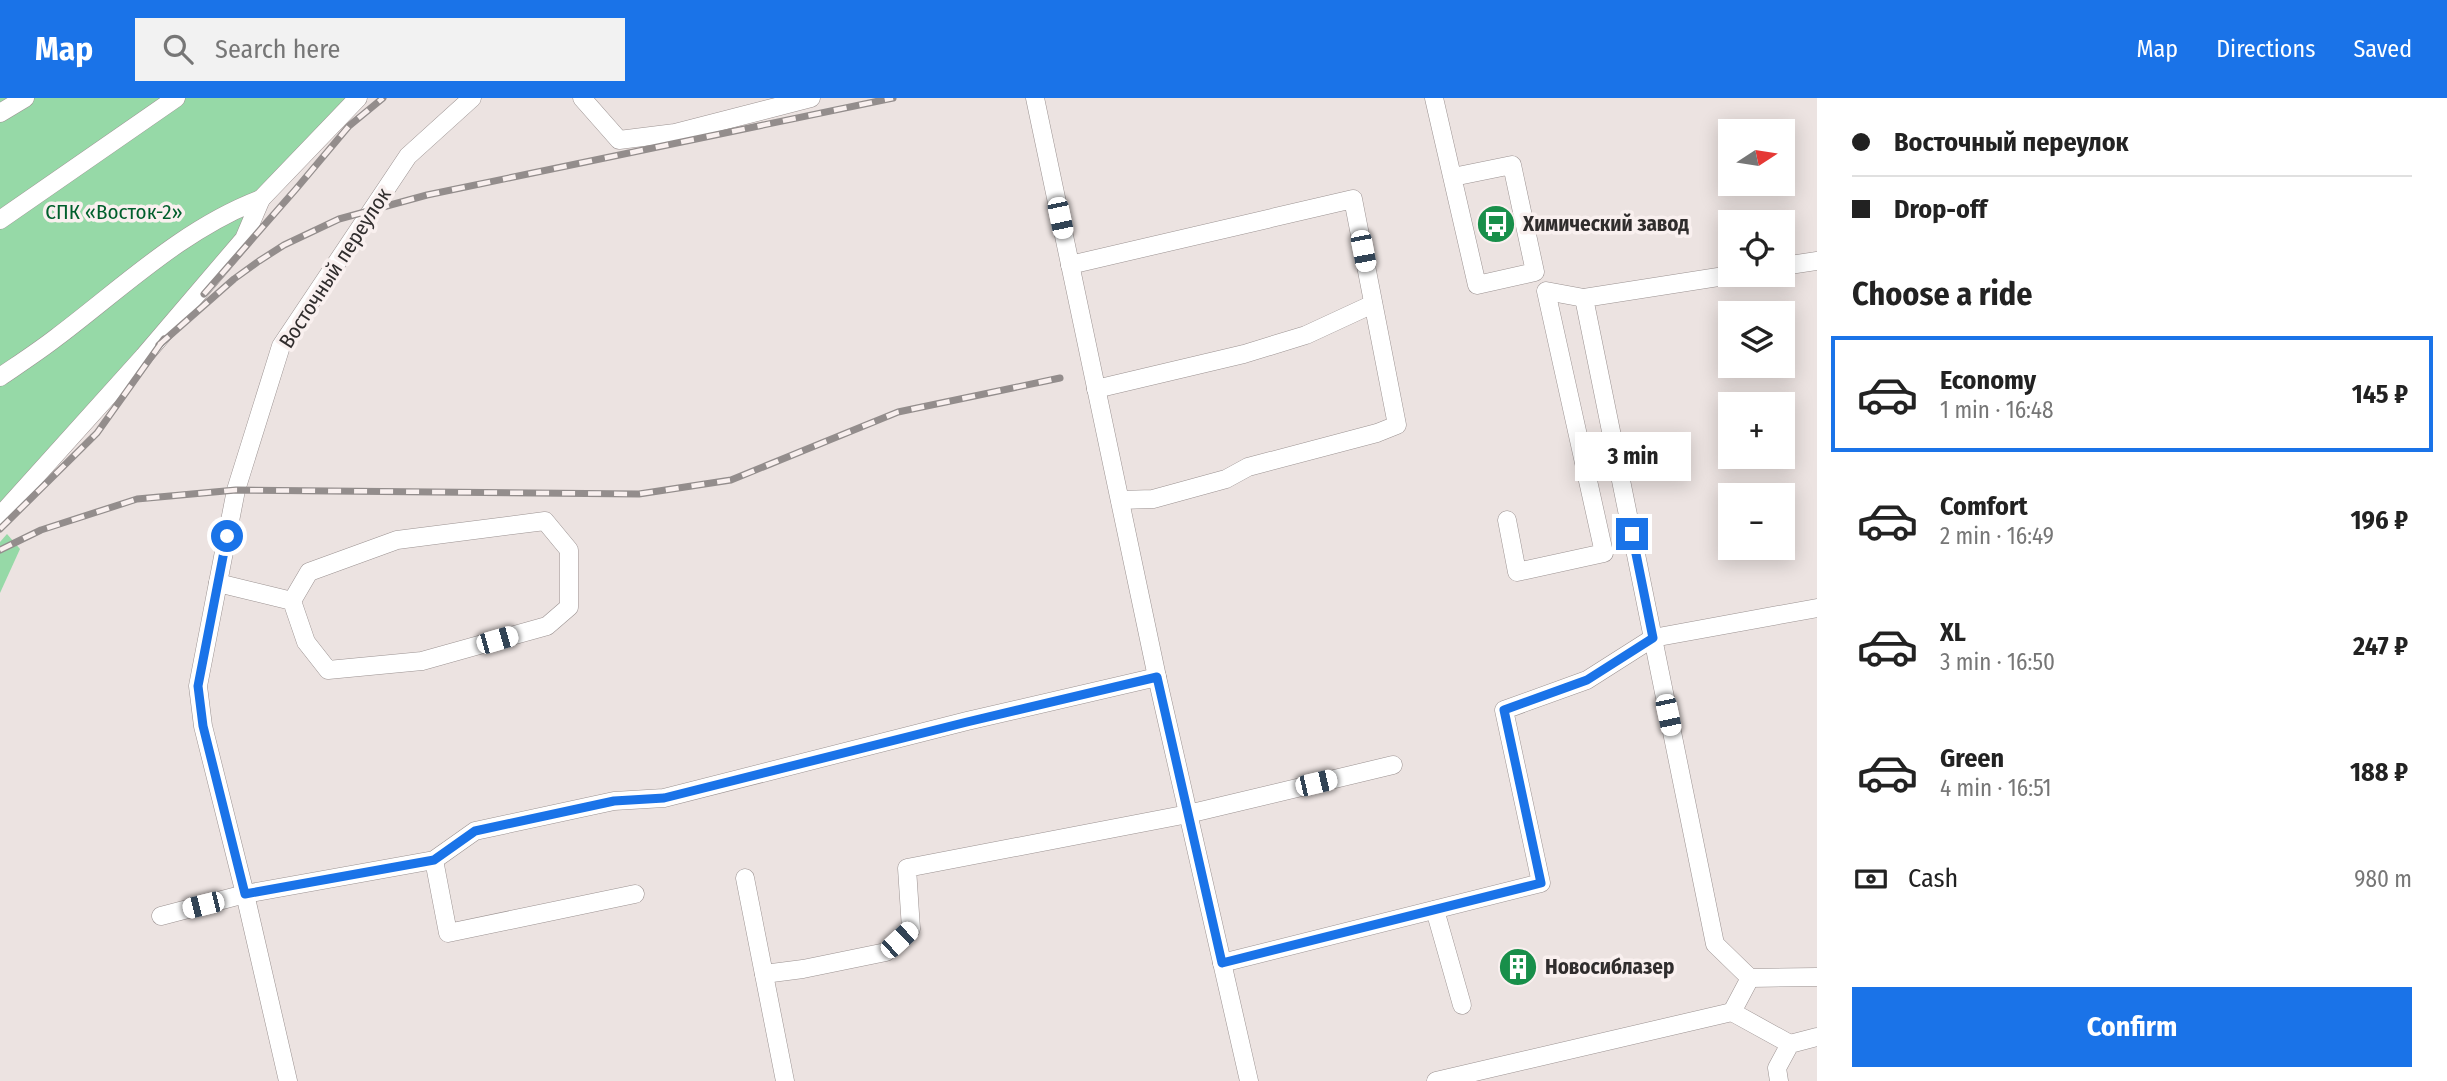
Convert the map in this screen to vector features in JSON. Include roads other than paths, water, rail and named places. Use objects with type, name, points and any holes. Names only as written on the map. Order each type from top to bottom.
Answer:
[{"type":"street","points":[[0,113],[24,98]]},
{"type":"street","points":[[0,220],[176,98]]},
{"type":"street","points":[[0,516],[144,356],[244,239],[261,199],[358,98]]},
{"type":"street","name":"Восточный переулок","points":[[288,1081],[203,726],[198,686],[236,490],[281,346],[408,156],[472,98]]},
{"type":"street","points":[[582,98],[620,140],[675,133],[811,98]]},
{"type":"street","points":[[1035,98],[1157,677],[1249,1081]]},
{"type":"street","points":[[1434,98],[1477,285],[1535,272]]},
{"type":"street","points":[[1453,177],[1512,165],[1535,272],[1546,291],[1604,553],[1517,572],[1507,520]]},
{"type":"street","points":[[0,377],[57,337],[132,277],[235,208],[261,199]]},
{"type":"street","points":[[1070,265],[1353,199],[1397,425],[1377,433],[1248,467],[1226,479],[1153,499],[1120,500]]},
{"type":"street","points":[[1795,264],[1817,261]]},
{"type":"street","points":[[1546,291],[1584,298],[1718,277]]},
{"type":"street","points":[[1584,298],[1715,944],[1750,978],[1817,976]]},
{"type":"street","points":[[1096,389],[1244,354],[1306,335],[1373,304]]},
{"type":"street","points":[[545,522],[569,550],[569,607],[547,626],[422,661],[328,670],[306,642],[292,601],[309,572],[397,540],[545,522]]},
{"type":"street","points":[[218,583],[292,601]]},
{"type":"street","points":[[1222,963],[1541,883],[1504,710],[1587,680],[1653,638],[1817,608]]},
{"type":"street","points":[[161,916],[245,894],[434,860],[475,831],[614,801],[664,798],[980,718],[1157,677]]},
{"type":"street","points":[[764,974],[803,969],[886,951],[911,929],[907,868],[1188,814],[1393,765]]},
{"type":"street","points":[[434,860],[448,933],[635,894]]},
{"type":"street","points":[[745,878],[785,1081]]},
{"type":"street","points":[[1435,910],[1462,1005]]},
{"type":"street","points":[[1732,1012],[1750,978]]},
{"type":"street","points":[[1436,1081],[1732,1012],[1790,1044],[1817,1037]]},
{"type":"street","points":[[1779,1081],[1777,1068],[1790,1044]]},
{"type":"railway","points":[[204,294],[349,126],[383,98]]},
{"type":"railway","points":[[159,345],[234,279],[259,261],[284,245],[339,219],[427,195],[893,98]]},
{"type":"railway","points":[[0,529],[97,433],[164,339]]},
{"type":"railway","points":[[0,550],[41,530],[137,499],[236,490],[639,494],[731,480],[898,412],[1060,378]]},
{"type":"place","name":"Химический завод","points":[[1496,224]]},
{"type":"place","name":"Новосиблазер","points":[[1518,967]]},
{"type":"park label","name":"СПК «Восток-2»","points":[[114,212]]}]
